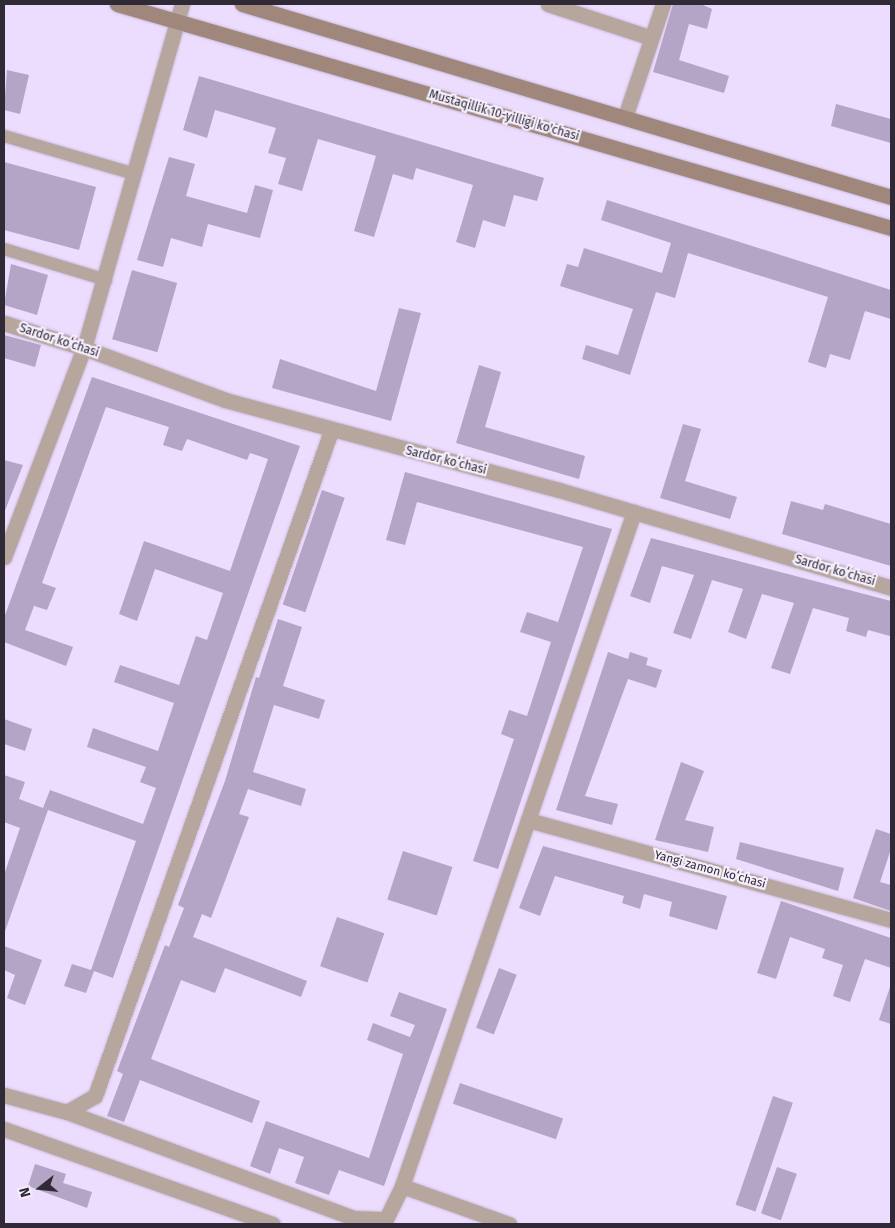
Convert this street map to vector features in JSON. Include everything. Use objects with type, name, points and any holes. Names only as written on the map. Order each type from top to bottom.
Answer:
[{"type":"main road","name":"Mustaqillik 10-yilligi ko'chasi","points":[[117,4],[891,228]]},
{"type":"main road","points":[[242,4],[891,197]]},
{"type":"street","points":[[4,556],[84,348],[106,280],[182,4]]},
{"type":"street","points":[[548,4],[652,38]]},
{"type":"street","points":[[625,117],[663,4]]},
{"type":"street","name":"Sardor koʻchasi","points":[[4,323],[84,348],[225,400],[331,431],[634,512],[891,588]]},
{"type":"street","points":[[67,1112],[95,1096],[331,431]]},
{"type":"street","points":[[4,1095],[67,1112],[353,1218],[386,1219],[402,1186],[634,512]]},
{"type":"street","name":"Yangi zamon koʻchasi","points":[[528,820],[891,920]]},
{"type":"street","points":[[4,1129],[273,1224]]},
{"type":"street","points":[[402,1186],[509,1224]]},
{"type":"lane","points":[[4,136],[135,174]]},
{"type":"lane","points":[[4,249],[106,280]]},
{"type":"building","points":[[673,4],[701,4],[712,9],[707,29],[689,24],[679,60],[729,76],[724,93],[653,72]]},
{"type":"building","points":[[7,70],[29,75],[20,114],[4,110]]},
{"type":"building","points":[[199,76],[544,178],[537,201],[514,195],[505,227],[483,220],[475,248],[456,242],[473,185],[416,168],[413,180],[393,174],[374,237],[354,231],[376,156],[318,139],[302,191],[278,184],[286,158],[268,153],[276,128],[215,110],[207,138],[183,130]]},
{"type":"building","points":[[836,104],[891,119],[891,143],[831,126]]},
{"type":"building","points":[[169,157],[195,164],[186,196],[247,213],[255,185],[273,190],[260,238],[208,224],[202,247],[171,238],[163,267],[137,260]]},
{"type":"building","points":[[4,162],[96,187],[79,250],[4,230]]},
{"type":"building","points":[[607,200],[891,290],[891,319],[865,311],[850,360],[830,354],[826,368],[808,362],[828,297],[688,253],[675,298],[656,292],[630,375],[582,359],[586,345],[618,355],[633,309],[560,286],[567,264],[578,267],[584,248],[662,273],[671,243],[601,220]]},
{"type":"building","points":[[11,264],[48,275],[37,315],[4,305]]},
{"type":"building","points":[[132,270],[177,283],[157,352],[112,339]]},
{"type":"building","points":[[399,308],[421,313],[391,421],[272,388],[280,359],[376,391]]},
{"type":"building","points":[[4,335],[41,345],[35,367],[4,358]]},
{"type":"building","points":[[479,365],[501,372],[485,427],[585,456],[579,479],[456,443]]},
{"type":"building","points":[[92,377],[300,446],[113,978],[94,971],[86,993],[64,986],[72,964],[91,970],[136,841],[48,810],[4,934],[4,875],[20,828],[4,822],[4,775],[25,782],[19,799],[43,808],[50,790],[143,824],[156,788],[140,782],[146,767],[87,747],[93,728],[158,751],[174,703],[114,682],[120,665],[179,685],[196,636],[207,640],[223,593],[155,569],[137,621],[119,614],[144,541],[230,571],[268,459],[250,453],[247,460],[187,439],[182,451],[163,445],[169,427],[106,407],[42,583],[56,588],[47,610],[34,606],[25,630],[73,647],[66,666],[4,642],[4,618]]},
{"type":"building","points":[[683,424],[701,429],[685,481],[737,497],[730,519],[660,498]]},
{"type":"building","points":[[4,460],[23,465],[4,513]]},
{"type":"building","points":[[405,472],[612,529],[498,869],[473,861],[514,739],[501,734],[509,710],[527,716],[551,642],[520,632],[527,612],[558,622],[583,547],[417,502],[405,545],[386,540]]},
{"type":"building","points":[[322,490],[345,498],[305,612],[283,604]]},
{"type":"building","points":[[791,501],[823,510],[825,504],[891,524],[891,566],[782,534]]},
{"type":"building","points":[[651,538],[891,601],[890,636],[868,630],[866,637],[846,631],[849,618],[813,608],[790,674],[771,668],[794,603],[762,594],[746,639],[728,632],[743,589],[712,580],[691,639],[673,633],[694,575],[662,566],[650,603],[630,596]]},
{"type":"building","points":[[278,619],[302,627],[283,686],[325,700],[319,719],[274,705],[253,772],[306,789],[301,806],[248,789],[239,814],[249,817],[211,918],[202,914],[193,937],[307,981],[301,997],[225,968],[215,993],[181,980],[151,1059],[260,1101],[252,1123],[140,1080],[124,1122],[107,1116],[123,1074],[117,1071],[165,945],[169,947],[184,908],[178,905],[225,781],[256,677],[259,678]]},
{"type":"building","points":[[608,652],[628,659],[630,652],[648,658],[646,665],[662,670],[656,688],[628,679],[585,796],[618,804],[612,825],[556,810]]},
{"type":"building","points":[[4,719],[32,729],[25,751],[4,744]]},
{"type":"building","points":[[681,762],[704,771],[685,820],[714,827],[708,852],[655,840]]},
{"type":"building","points":[[876,829],[891,834],[891,849],[880,882],[891,885],[891,911],[853,898]]},
{"type":"building","points":[[740,842],[844,868],[838,891],[736,859]]},
{"type":"building","points":[[543,846],[727,896],[717,930],[669,916],[672,902],[644,894],[640,909],[622,903],[624,896],[555,876],[540,916],[519,908]]},
{"type":"building","points":[[403,851],[452,867],[437,916],[387,900]]},
{"type":"building","points":[[781,901],[891,938],[891,968],[865,959],[850,1002],[833,996],[843,965],[822,958],[825,949],[790,937],[776,979],[757,973]]},
{"type":"building","points":[[337,917],[384,933],[367,982],[320,966]]},
{"type":"building","points":[[4,946],[42,960],[25,1005],[7,998],[15,975],[4,970]]},
{"type":"building","points":[[499,968],[517,975],[494,1035],[476,1028]]},
{"type":"building","points":[[891,984],[891,1024],[879,1020]]},
{"type":"building","points":[[399,992],[447,1009],[384,1186],[339,1170],[329,1195],[295,1183],[304,1157],[279,1148],[270,1174],[250,1166],[266,1121],[369,1158],[403,1054],[367,1040],[373,1023],[410,1037],[415,1025],[390,1016]]},
{"type":"building","points":[[460,1083],[563,1118],[556,1139],[453,1104]]},
{"type":"building","points":[[773,1096],[793,1103],[755,1212],[736,1205]]},
{"type":"building","points":[[35,1164],[66,1174],[63,1183],[92,1192],[87,1208],[28,1186]]},
{"type":"building","points":[[777,1167],[797,1174],[781,1220],[761,1213]]}]
